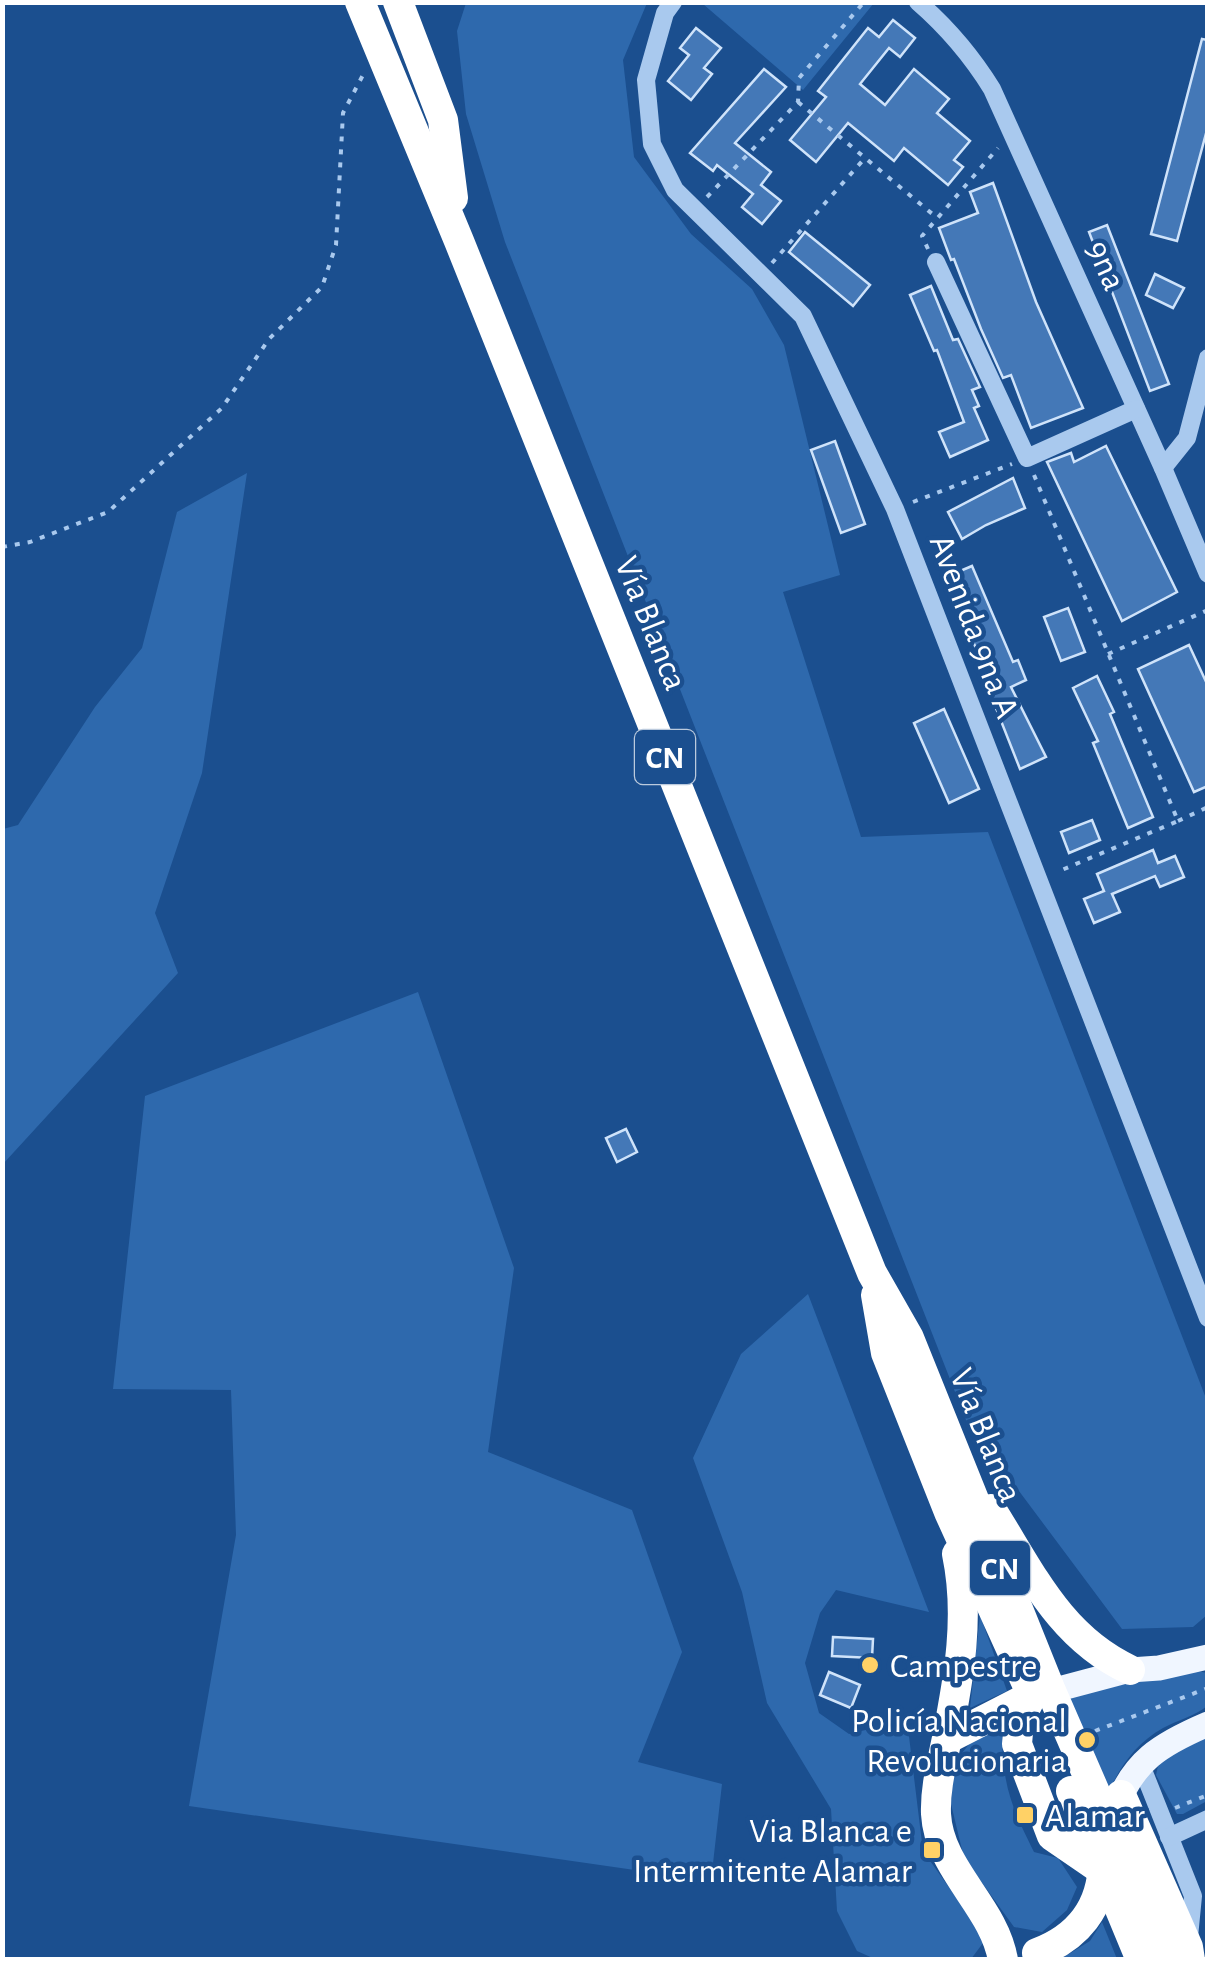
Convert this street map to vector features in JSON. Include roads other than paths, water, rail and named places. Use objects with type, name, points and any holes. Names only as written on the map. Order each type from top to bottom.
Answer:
[{"type":"highway","name":"Vía Blanca","points":[[360,2],[872,1273],[909,1338],[1041,1693]]},
{"type":"highway","points":[[398,2],[443,120],[459,241]]},
{"type":"highway","name":"Vía Blanca","points":[[872,1273],[886,1353],[949,1512],[1041,1693],[1071,1740],[1110,1831],[1182,1955]]},
{"type":"highway","points":[[950,1446],[1050,1604],[1072,1632],[1102,1658],[1130,1670]]},
{"type":"highway","points":[[949,1512],[963,1583],[961,1661],[938,1780],[936,1817],[944,1848],[995,1929],[1003,1960]]},
{"type":"highway","points":[[947,1739],[1041,1693]]},
{"type":"highway","points":[[1041,1693],[1018,1721],[1017,1744],[1052,1836],[1103,1871],[1141,1960]]},
{"type":"highway","points":[[1121,1795],[1182,1955]]},
{"type":"highway","points":[[995,1929],[1036,1957],[1064,1943],[1093,1904],[1110,1831]]},
{"type":"main road","points":[[1041,1693],[1130,1670],[1208,1657]]},
{"type":"main road","points":[[1110,1831],[1121,1795],[1141,1764],[1159,1746],[1208,1724]]},
{"type":"street","name":"Avenida 9na A","points":[[673,2],[666,13],[646,80],[652,144],[675,190],[803,316],[895,509],[1208,1318]]},
{"type":"street","name":"9na","points":[[918,2],[946,27],[992,88],[1208,574]]},
{"type":"street","points":[[936,262],[1027,458],[1136,408]]},
{"type":"street","points":[[1163,468],[1187,438],[1208,358]]},
{"type":"street","points":[[1141,1764],[1169,1838],[1200,1895],[1182,1955]]},
{"type":"street","points":[[1169,1838],[1208,1819]]},
{"type":"place","name":"Campestre","points":[[870,1665]]},
{"type":"place","name":"Policía Nacional Revolucionaria","points":[[1087,1740]]},
{"type":"place","name":"Alamar","points":[[1025,1815]]},
{"type":"place","name":"Via Blanca e Intermitente Alamar","points":[[932,1850]]}]
